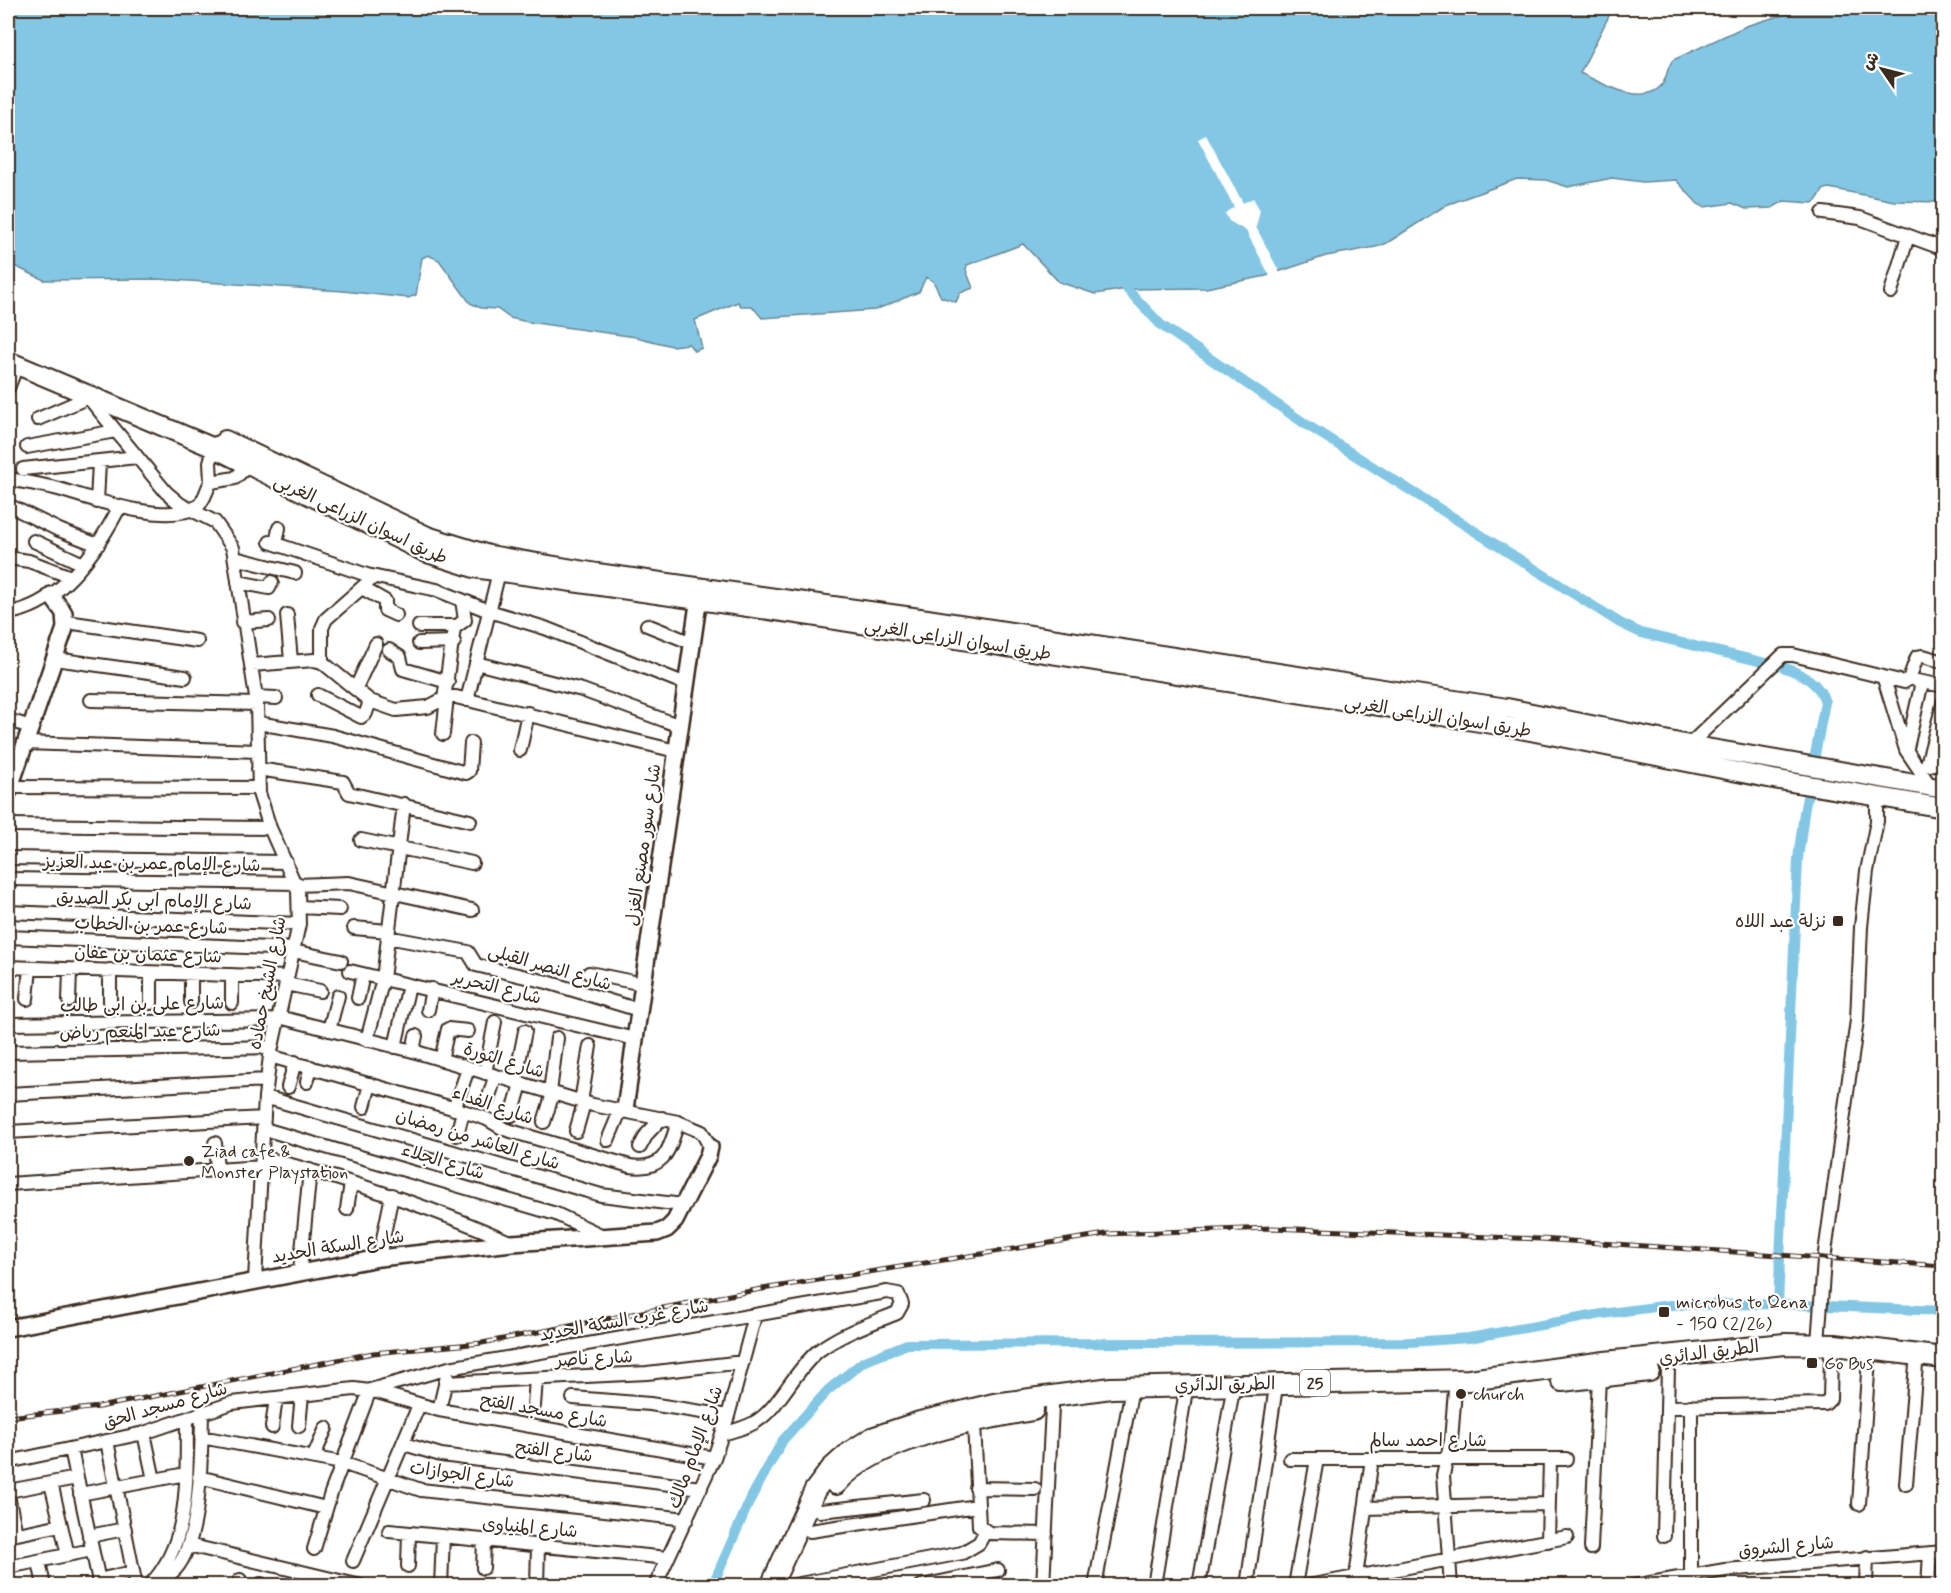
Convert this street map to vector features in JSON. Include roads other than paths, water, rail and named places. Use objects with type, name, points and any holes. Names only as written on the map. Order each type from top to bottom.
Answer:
[{"type":"highway","name":"الطريق الدائري","points":[[788,1586],[810,1531],[833,1487],[863,1460],[897,1445],[974,1423],[1052,1407],[1185,1396],[1455,1390],[1594,1374],[1769,1346],[1823,1342],[1944,1358]]},
{"type":"highway","name":"الطريق الدائري","points":[[1620,1369],[1668,1368],[1768,1356],[1823,1342],[1869,1359],[1944,1368]]},
{"type":"highway","name":"الطريق الدائري","points":[[771,1586],[810,1502],[831,1469],[866,1442],[920,1422],[1006,1402],[1088,1390],[1197,1384],[1457,1381],[1594,1374]]},
{"type":"main road","name":"طريق اسوان الزراعى الغربى","points":[[11,358],[87,395],[216,443]]},
{"type":"main road","name":"طريق اسوان الزراعى الغربى","points":[[11,358],[216,443],[254,461],[393,538],[451,554],[499,572],[699,594],[926,627],[1689,745],[1776,760],[1876,795],[1944,808]]},
{"type":"main road","name":"طريق اسوان الزراعى الغربى","points":[[451,554],[489,555],[597,573],[699,594]]},
{"type":"main road","name":"طريق اسوان الزراعى الغربى","points":[[1506,717],[1773,779],[1823,778],[1937,788]]},
{"type":"street","points":[[1823,213],[1860,218],[1944,249]]},
{"type":"street","points":[[1891,292],[1908,236]]},
{"type":"street","points":[[8,388],[11,358]]},
{"type":"street","points":[[38,419],[87,395],[173,498],[189,510]]},
{"type":"street","points":[[27,447],[116,431]]},
{"type":"street","points":[[8,479],[48,487],[119,508],[141,511],[189,510],[202,502],[211,482],[210,467],[216,443]]},
{"type":"street","points":[[23,469],[137,457]]},
{"type":"street","points":[[211,482],[235,478],[254,461]]},
{"type":"street","points":[[97,502],[99,462]]},
{"type":"street","points":[[8,505],[59,530],[98,545]]},
{"type":"street","points":[[8,616],[35,605],[51,595],[71,577],[98,545],[119,508]]},
{"type":"street","name":"شارع الشيخ حماده","points":[[189,510],[215,522],[229,540],[235,558],[242,622],[252,665],[256,700],[259,788],[270,828],[297,884],[299,907],[298,924],[267,1080],[255,1280]]},
{"type":"street","points":[[279,528],[273,543],[374,577],[425,586],[489,611],[545,628],[686,684]]},
{"type":"street","points":[[34,541],[83,564]]},
{"type":"street","points":[[8,558],[29,561],[71,577]]},
{"type":"street","points":[[235,558],[295,573]]},
{"type":"street","points":[[467,700],[499,572]]},
{"type":"street","points":[[322,662],[324,623],[374,577]]},
{"type":"street","points":[[238,582],[269,588],[272,582]]},
{"type":"street","points":[[362,588],[385,601],[385,610],[396,615]]},
{"type":"street","name":"شارع سور مصنع الغزل","points":[[623,1109],[699,594]]},
{"type":"street","points":[[51,595],[64,613],[67,622],[25,743],[13,759],[8,790],[259,788]]},
{"type":"street","points":[[419,626],[455,626],[465,620],[462,600]]},
{"type":"street","points":[[287,615],[291,661]]},
{"type":"street","points":[[242,622],[269,620]]},
{"type":"street","points":[[67,622],[197,640]]},
{"type":"street","points":[[648,625],[692,643]]},
{"type":"street","points":[[443,734],[455,626]]},
{"type":"street","points":[[419,643],[453,642]]},
{"type":"street","points":[[356,688],[376,644]]},
{"type":"street","points":[[389,650],[400,657],[403,669],[448,682]]},
{"type":"street","points":[[1689,745],[1783,655],[1793,655],[1884,679],[1944,686]]},
{"type":"street","points":[[1906,750],[1916,681],[1917,657],[1923,656],[1944,662]]},
{"type":"street","points":[[55,660],[185,677]]},
{"type":"street","points":[[252,665],[291,661],[322,662],[370,701],[389,709],[410,710],[428,707],[446,698],[467,700],[528,713],[676,751]]},
{"type":"street","points":[[476,663],[582,690],[680,726]]},
{"type":"street","points":[[1884,679],[1906,750],[1922,766],[1937,788]]},
{"type":"street","points":[[318,695],[361,717],[366,713],[370,701]]},
{"type":"street","points":[[91,700],[276,698]]},
{"type":"street","points":[[1922,766],[1941,721],[1944,701]]},
{"type":"street","points":[[520,750],[528,713]]},
{"type":"street","points":[[8,720],[31,727]]},
{"type":"street","points":[[258,723],[333,736],[466,773],[469,771],[471,743]]},
{"type":"street","points":[[25,743],[258,751]]},
{"type":"street","points":[[1922,766],[1944,762]]},
{"type":"street","points":[[258,769],[343,782],[350,793],[470,821]]},
{"type":"street","points":[[1667,1407],[1826,1404],[1830,1399],[1823,1342],[1822,1280],[1852,1064],[1859,991],[1861,927],[1867,871],[1877,821],[1876,795]]},
{"type":"street","points":[[367,1040],[383,979],[404,804]]},
{"type":"street","points":[[8,825],[270,828]]},
{"type":"street","points":[[361,840],[472,863]]},
{"type":"street","points":[[8,858],[286,862]]},
{"type":"street","name":"شارع الإمام عمر بن عبد العزيز","points":[[8,879],[297,884],[340,882],[472,910]]},
{"type":"street","points":[[299,907],[340,909]]},
{"type":"street","name":"شارع الإمام ابى بكر الصديق","points":[[8,912],[298,924]]},
{"type":"street","name":"شارع النصر القبلى","points":[[354,928],[468,952],[476,965],[547,982],[639,1010]]},
{"type":"street","name":"شارع عمر بن الخطاب","points":[[8,937],[293,950],[341,961]]},
{"type":"street","name":"شارع عثمان بن عفان","points":[[8,967],[232,975],[286,980],[320,991]]},
{"type":"street","points":[[27,999],[30,968]]},
{"type":"street","points":[[69,1001],[70,970]]},
{"type":"street","points":[[110,970],[110,1002]]},
{"type":"street","points":[[151,973],[151,1003]]},
{"type":"street","name":"شارع التحرير","points":[[358,998],[357,973],[635,1039]]},
{"type":"street","points":[[589,973],[643,984]]},
{"type":"street","points":[[191,974],[191,1002]]},
{"type":"street","points":[[232,975],[232,1003]]},
{"type":"street","points":[[395,1047],[409,985]]},
{"type":"street","points":[[428,1010],[432,989]]},
{"type":"street","points":[[329,1030],[338,996]]},
{"type":"street","name":"شارع الثورة","points":[[278,1018],[413,1051],[583,1102],[678,1122],[702,1132],[710,1147]]},
{"type":"street","name":"شارع على بن ابى طالب","points":[[8,1024],[278,1018]]},
{"type":"street","points":[[488,1100],[495,1022]]},
{"type":"street","points":[[441,1060],[448,1029],[468,1031]]},
{"type":"street","points":[[512,1115],[525,1031]]},
{"type":"street","points":[[413,1051],[416,1035]]},
{"type":"street","points":[[544,1122],[552,1093],[557,1038]]},
{"type":"street","points":[[576,1131],[583,1102],[590,1046]]},
{"type":"street","name":"شارع عبد المنعم رياض","points":[[8,1052],[272,1052]]},
{"type":"street","name":"شارع الفداء","points":[[272,1052],[295,1062],[487,1119],[504,1129],[586,1155],[647,1168],[661,1160],[671,1143],[678,1122]]},
{"type":"street","points":[[288,1087],[295,1062]]},
{"type":"street","points":[[307,1082],[311,1066]]},
{"type":"street","points":[[457,1135],[458,1110],[468,1068]]},
{"type":"street","points":[[8,1094],[267,1080]]},
{"type":"street","points":[[364,1107],[370,1084]]},
{"type":"street","name":"شارع العاشر من رمضان","points":[[265,1097],[601,1195],[683,1205]]},
{"type":"street","points":[[608,1140],[623,1109]]},
{"type":"street","points":[[640,1147],[647,1134],[662,1118]]},
{"type":"street","name":"شارع الجلاء","points":[[8,1132],[264,1123],[556,1214],[608,1238]]},
{"type":"street","points":[[215,1143],[216,1170]]},
{"type":"street","points":[[683,1205],[708,1156],[710,1147]]},
{"type":"street","points":[[8,1184],[216,1170],[262,1162],[310,1170],[392,1195],[458,1218],[512,1243]]},
{"type":"street","points":[[300,1271],[310,1170]]},
{"type":"street","points":[[347,1209],[351,1183]]},
{"type":"street","points":[[379,1258],[392,1195]]},
{"type":"street","name":"شارع السكة الحديد","points":[[8,1328],[300,1271],[379,1258],[512,1243],[657,1233],[667,1229],[675,1221],[683,1205]]},
{"type":"street","name":"شارع غرب السكة الحديد","points":[[370,1390],[449,1368],[887,1292],[898,1294],[901,1298],[901,1309],[897,1313],[847,1333],[825,1347],[793,1377],[762,1418],[748,1426],[723,1434]]},
{"type":"street","name":"شارع الإمام مالك","points":[[655,1586],[687,1520],[723,1434],[755,1316]]},
{"type":"street","points":[[1860,1504],[1869,1359]]},
{"type":"street","name":"شارع ناصر","points":[[446,1383],[656,1372],[743,1362]]},
{"type":"street","points":[[1905,1484],[1916,1365]]},
{"type":"street","points":[[439,1410],[449,1368]]},
{"type":"street","points":[[1664,1536],[1668,1368]]},
{"type":"street","points":[[1591,1548],[1594,1374]]},
{"type":"street","points":[[534,1406],[536,1379]]},
{"type":"street","points":[[314,1549],[326,1508],[370,1390]]},
{"type":"street","name":"شارع مسجد الحق","points":[[8,1462],[144,1433],[239,1401],[370,1390]]},
{"type":"street","name":"شارع مسجد الفتح","points":[[370,1390],[439,1410],[714,1458]]},
{"type":"street","points":[[1451,1586],[1444,1504],[1444,1470],[1451,1441],[1455,1390]]},
{"type":"street","points":[[1247,1586],[1275,1393]]},
{"type":"street","points":[[299,1426],[302,1395]]},
{"type":"street","points":[[1199,1586],[1232,1395]]},
{"type":"street","points":[[1154,1586],[1185,1396]]},
{"type":"street","points":[[272,1427],[276,1398]]},
{"type":"street","points":[[573,1398],[650,1404],[728,1416]]},
{"type":"street","points":[[1095,1586],[1130,1399]]},
{"type":"street","points":[[353,1562],[419,1405]]},
{"type":"street","points":[[1686,1579],[1691,1406]]},
{"type":"street","points":[[1043,1586],[1052,1407]]},
{"type":"street","points":[[153,1582],[174,1572],[188,1545],[199,1477],[202,1413]]},
{"type":"street","points":[[153,1582],[171,1556],[180,1529],[186,1474],[187,1419]]},
{"type":"street","points":[[974,1423],[979,1526],[985,1532],[1046,1534]]},
{"type":"street","points":[[314,1456],[326,1428]]},
{"type":"street","points":[[144,1433],[154,1480]]},
{"type":"street","name":"شارع الجوازات","points":[[201,1437],[314,1456],[342,1463],[388,1480],[432,1491],[687,1520]]},
{"type":"street","points":[[107,1441],[136,1586]]},
{"type":"street","name":"شارع الفتح","points":[[404,1444],[441,1455],[701,1488]]},
{"type":"street","points":[[71,1449],[99,1582],[133,1572]]},
{"type":"street","points":[[1356,1577],[1372,1458]]},
{"type":"street","name":"شارع احمد سالم","points":[[1290,1459],[1566,1459]]},
{"type":"street","points":[[1295,1586],[1317,1459]]},
{"type":"street","points":[[1548,1541],[1550,1459]]},
{"type":"street","points":[[80,1494],[186,1474]]},
{"type":"street","points":[[199,1477],[326,1508]]},
{"type":"street","points":[[61,1525],[12,1535],[8,1493],[77,1478]]},
{"type":"street","points":[[51,1483],[68,1555]]},
{"type":"street","points":[[976,1488],[1035,1489]]},
{"type":"street","points":[[820,1511],[924,1500]]},
{"type":"street","points":[[1365,1508],[1444,1504],[1549,1504]]},
{"type":"street","points":[[810,1531],[977,1506]]},
{"type":"street","points":[[89,1536],[125,1529]]},
{"type":"street","name":"شارع المنياوى","points":[[389,1531],[668,1558]]},
{"type":"street","points":[[788,1586],[962,1553],[974,1548],[985,1532]]},
{"type":"street","points":[[408,1566],[409,1533]]},
{"type":"street","points":[[441,1586],[443,1536]]},
{"type":"street","points":[[1308,1586],[1568,1537]]},
{"type":"street","points":[[483,1568],[484,1540]]},
{"type":"street","points":[[188,1545],[361,1586]]},
{"type":"street","points":[[537,1586],[538,1546]]},
{"type":"street","points":[[8,1567],[92,1550]]},
{"type":"street","name":"شارع الشروق","points":[[1633,1586],[1866,1557],[1944,1552]]},
{"type":"street","points":[[1928,1586],[1930,1553]]},
{"type":"street","points":[[1866,1557],[1866,1586]]},
{"type":"street","points":[[39,1561],[44,1586]]},
{"type":"street","points":[[921,1586],[998,1570]]},
{"type":"water","points":[[8,8],[1613,8],[1580,73],[1620,91],[1643,94],[1653,92],[1661,86],[1673,60],[1746,26],[1789,13],[1796,8],[1943,8],[1943,202],[1894,201],[1829,188],[1824,189],[1812,203],[1784,201],[1772,208],[1746,209],[1732,203],[1704,207],[1698,204],[1676,180],[1643,182],[1612,178],[1568,187],[1546,180],[1517,179],[1446,205],[1387,243],[1326,256],[1266,276],[1206,288],[1127,289],[1095,294],[1059,282],[1023,244],[967,265],[966,270],[973,288],[960,293],[956,302],[941,297],[933,281],[926,277],[919,292],[875,310],[762,318],[752,306],[741,306],[738,302],[695,320],[702,348],[694,351],[689,344],[672,346],[636,337],[528,322],[510,318],[497,309],[481,308],[470,303],[439,260],[428,255],[422,258],[416,295],[408,298],[343,291],[157,279],[44,280],[8,263]]},
{"type":"waterway","points":[[1127,289],[1161,325],[1307,425],[1620,623],[1641,633],[1783,667],[1803,676],[1819,689],[1825,702],[1804,813],[1798,859],[1778,1304]]},
{"type":"waterway","points":[[712,1586],[751,1498],[783,1440],[828,1390],[863,1362],[907,1344],[1410,1342],[1469,1338],[1602,1314],[1670,1305],[1778,1304],[1944,1311]]},
{"type":"railway","points":[[8,1417],[99,1407],[373,1353],[482,1343],[756,1290],[1106,1234],[1272,1228],[1540,1239],[1944,1266]]},
{"type":"place","name":"نزلة عبد اللاه","points":[[1838,921]]},
{"type":"place","name":"Ziad cafe & Monster Playstation","points":[[189,1161]]},
{"type":"place","name":"microbus to Qena - 150 (2/26)","points":[[1664,1312]]},
{"type":"place","name":"Go Bus","points":[[1812,1363]]},
{"type":"place","name":"church","points":[[1461,1394]]}]
